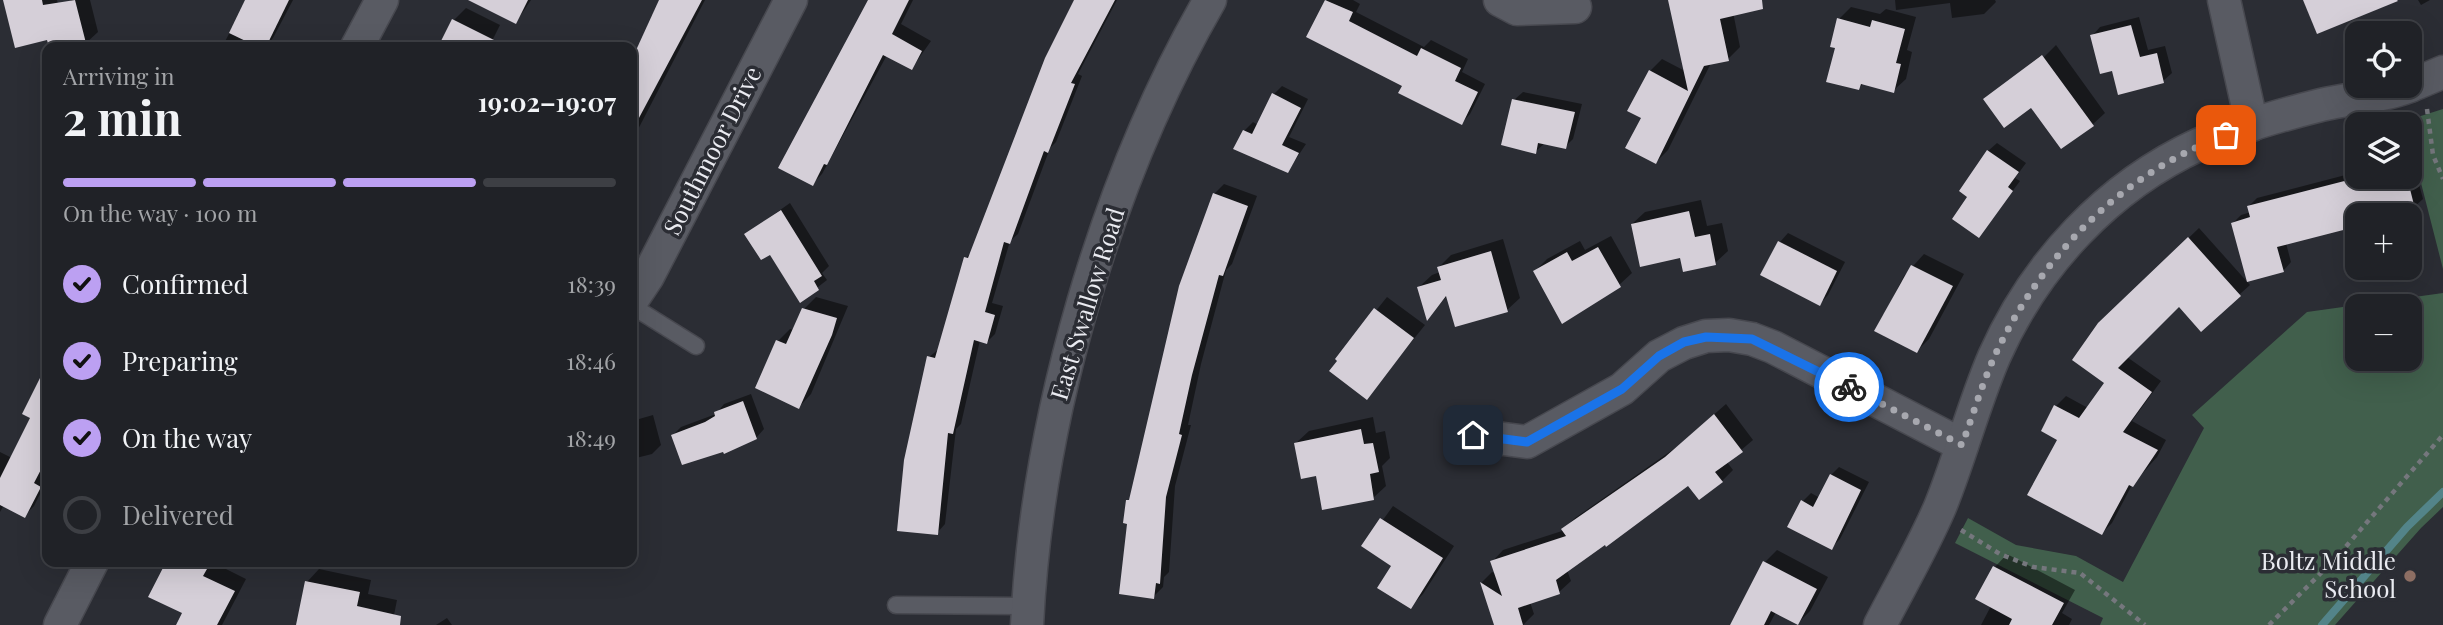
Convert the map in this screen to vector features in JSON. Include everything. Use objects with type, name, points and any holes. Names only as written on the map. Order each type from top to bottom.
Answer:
[{"type":"street","points":[[360,42],[382,0]]},
{"type":"street","name":"Southmoor Drive","points":[[637,292],[791,0]]},
{"type":"street","name":"East Swallow Road","points":[[1027,615],[1039,503],[1055,417],[1079,319],[1108,227],[1145,134],[1210,0]]},
{"type":"street","points":[[1500,0],[1517,9],[1575,7]]},
{"type":"street","points":[[2224,0],[2252,125]]},
{"type":"street","points":[[1880,625],[1936,516],[1994,357],[2021,305],[2045,270],[2078,231],[2109,202],[2149,172],[2200,144],[2252,125],[2356,98]]},
{"type":"street","points":[[1473,435],[1527,442],[1622,389],[1667,351],[1706,337],[1729,335],[1752,339],[1773,348],[1962,445]]},
{"type":"street","points":[[60,625],[89,567]]},
{"type":"lane","points":[[637,309],[696,346]]},
{"type":"lane","points":[[896,605],[1027,615]]},
{"type":"path","points":[[2422,87],[2433,155],[2443,179]]},
{"type":"path","points":[[2269,625],[2335,559],[2443,435]]},
{"type":"path","points":[[1936,516],[2000,554],[2033,567],[2080,573],[2145,625]]},
{"type":"green space","points":[[2443,109],[2443,269],[2422,187],[2422,116]]},
{"type":"green space","points":[[2443,293],[2443,507],[2335,625],[2100,625],[2103,618],[1955,543],[1968,518],[2016,545],[2076,556],[2123,582],[2204,428],[2192,415],[2307,312],[2345,307],[2345,371],[2422,371],[2422,296]]},
{"type":"building","points":[[3,0],[42,0],[43,5],[75,0],[86,42],[47,40],[15,48]]},
{"type":"building","points":[[245,0],[289,0],[268,42],[248,42],[229,33]]},
{"type":"building","points":[[468,0],[528,0],[516,24]]},
{"type":"building","points":[[659,0],[702,0],[637,122],[637,48]]},
{"type":"building","points":[[868,0],[909,0],[892,34],[922,51],[912,70],[883,55],[827,165],[824,164],[813,186],[778,168]]},
{"type":"building","points":[[1074,0],[1115,0],[1071,83],[1075,84],[1048,153],[1044,151],[1010,244],[1004,242],[985,312],[995,315],[987,344],[974,340],[953,434],[948,433],[938,535],[897,531],[904,460],[927,356],[935,358],[964,257],[968,258],[1045,58]]},
{"type":"building","points":[[1325,0],[1353,12],[1349,21],[1417,56],[1421,48],[1461,68],[1455,81],[1478,92],[1462,125],[1398,93],[1402,86],[1306,37]]},
{"type":"building","points":[[1668,0],[1762,0],[1763,9],[1720,19],[1729,61],[1704,66],[1656,164],[1625,148],[1641,118],[1627,111],[1649,70],[1688,91]]},
{"type":"building","points":[[2303,0],[2398,1],[2345,21],[2317,34]]},
{"type":"building","points":[[1837,18],[1870,27],[1872,20],[1905,29],[1896,63],[1901,64],[1894,93],[1861,84],[1859,90],[1826,82],[1835,48],[1830,47]]},
{"type":"building","points":[[452,19],[498,42],[440,42]]},
{"type":"building","points":[[2131,25],[2140,57],[2157,53],[2164,83],[2118,95],[2112,71],[2100,74],[2090,35]]},
{"type":"building","points":[[2042,55],[2094,126],[2061,149],[2031,108],[2004,128],[1983,99]]},
{"type":"building","points":[[1272,93],[1301,108],[1282,145],[1299,153],[1288,173],[1233,149],[1243,130],[1252,134]]},
{"type":"building","points":[[1512,99],[1575,112],[1566,149],[1538,143],[1536,154],[1501,145]]},
{"type":"building","points":[[1987,150],[2019,172],[2008,187],[2013,191],[1979,238],[1952,219],[1967,197],[1959,191]]},
{"type":"building","points":[[2345,181],[2345,189],[2410,189],[2414,203],[2345,203],[2345,230],[2277,247],[2284,272],[2247,282],[2231,223],[2250,217],[2247,206]]},
{"type":"building","points":[[1213,193],[1248,206],[1223,276],[1219,275],[1192,375],[1179,434],[1182,435],[1166,497],[1160,584],[1156,583],[1154,599],[1119,594],[1127,524],[1123,523],[1126,500],[1129,500],[1179,286]]},
{"type":"building","points":[[781,210],[822,276],[814,281],[819,290],[800,303],[770,255],[761,260],[744,234]]},
{"type":"building","points":[[1689,211],[1695,237],[1710,234],[1716,265],[1683,272],[1680,258],[1640,267],[1631,224]]},
{"type":"building","points":[[2188,237],[2241,296],[2201,332],[2179,307],[2118,368],[2152,392],[2123,432],[2158,450],[2133,487],[2129,485],[2102,535],[2027,495],[2057,440],[2041,431],[2054,405],[2079,418],[2104,383],[2072,360],[2098,323]]},
{"type":"building","points":[[1778,241],[1837,271],[1820,306],[1760,275]]},
{"type":"building","points":[[1598,247],[1621,287],[1562,324],[1533,271],[1567,252],[1572,261]]},
{"type":"building","points":[[1491,251],[1508,312],[1455,327],[1446,296],[1427,321],[1417,287],[1441,280],[1437,267]]},
{"type":"building","points":[[1911,265],[1953,286],[1917,353],[1874,331]]},
{"type":"building","points":[[802,308],[837,318],[799,409],[755,388],[776,340],[786,344]]},
{"type":"building","points":[[1374,308],[1414,338],[1367,400],[1329,371]]},
{"type":"building","points":[[42,374],[42,468],[34,483],[41,487],[25,518],[0,505],[0,478],[30,418],[22,414]]},
{"type":"building","points":[[743,401],[757,439],[724,454],[723,452],[682,465],[671,435],[705,422],[715,416],[714,412]]},
{"type":"building","points":[[1714,414],[1743,452],[1715,472],[1723,482],[1699,500],[1688,486],[1606,547],[1605,545],[1556,580],[1560,594],[1518,608],[1523,625],[1494,625],[1480,582],[1502,596],[1490,561],[1566,536],[1561,529],[1665,457]]},
{"type":"building","points":[[1361,429],[1364,444],[1373,443],[1379,472],[1370,474],[1374,500],[1322,510],[1316,476],[1301,479],[1294,443]]},
{"type":"building","points":[[1830,474],[1861,490],[1832,550],[1787,527],[1801,500],[1813,507]]},
{"type":"building","points":[[1380,518],[1443,558],[1411,609],[1377,588],[1391,566],[1361,546]]},
{"type":"building","points":[[1763,561],[1817,589],[1798,625],[1771,611],[1764,625],[1730,625]]},
{"type":"building","points":[[1993,566],[2064,603],[2052,625],[2009,625],[2012,619],[1975,599]]},
{"type":"building","points":[[163,567],[208,567],[203,576],[235,591],[217,625],[176,625],[182,613],[148,597]]},
{"type":"building","points":[[305,581],[360,592],[357,606],[401,616],[400,625],[296,625]]},
{"type":"waterway","points":[[2322,625],[2407,527],[2443,492]]},
{"type":"way so far","points":[[1849,387],[1962,445],[1994,357],[2021,305],[2045,270],[2078,231],[2109,202],[2149,172],[2200,144],[2226,135]]},
{"type":"place","name":"Boltz Middle School","points":[[2410,576]]},
{"type":"route","points":[[1473,435],[1527,442],[1622,389],[1659,356],[1684,342],[1706,337],[1729,335],[1752,339],[1849,387]]}]
